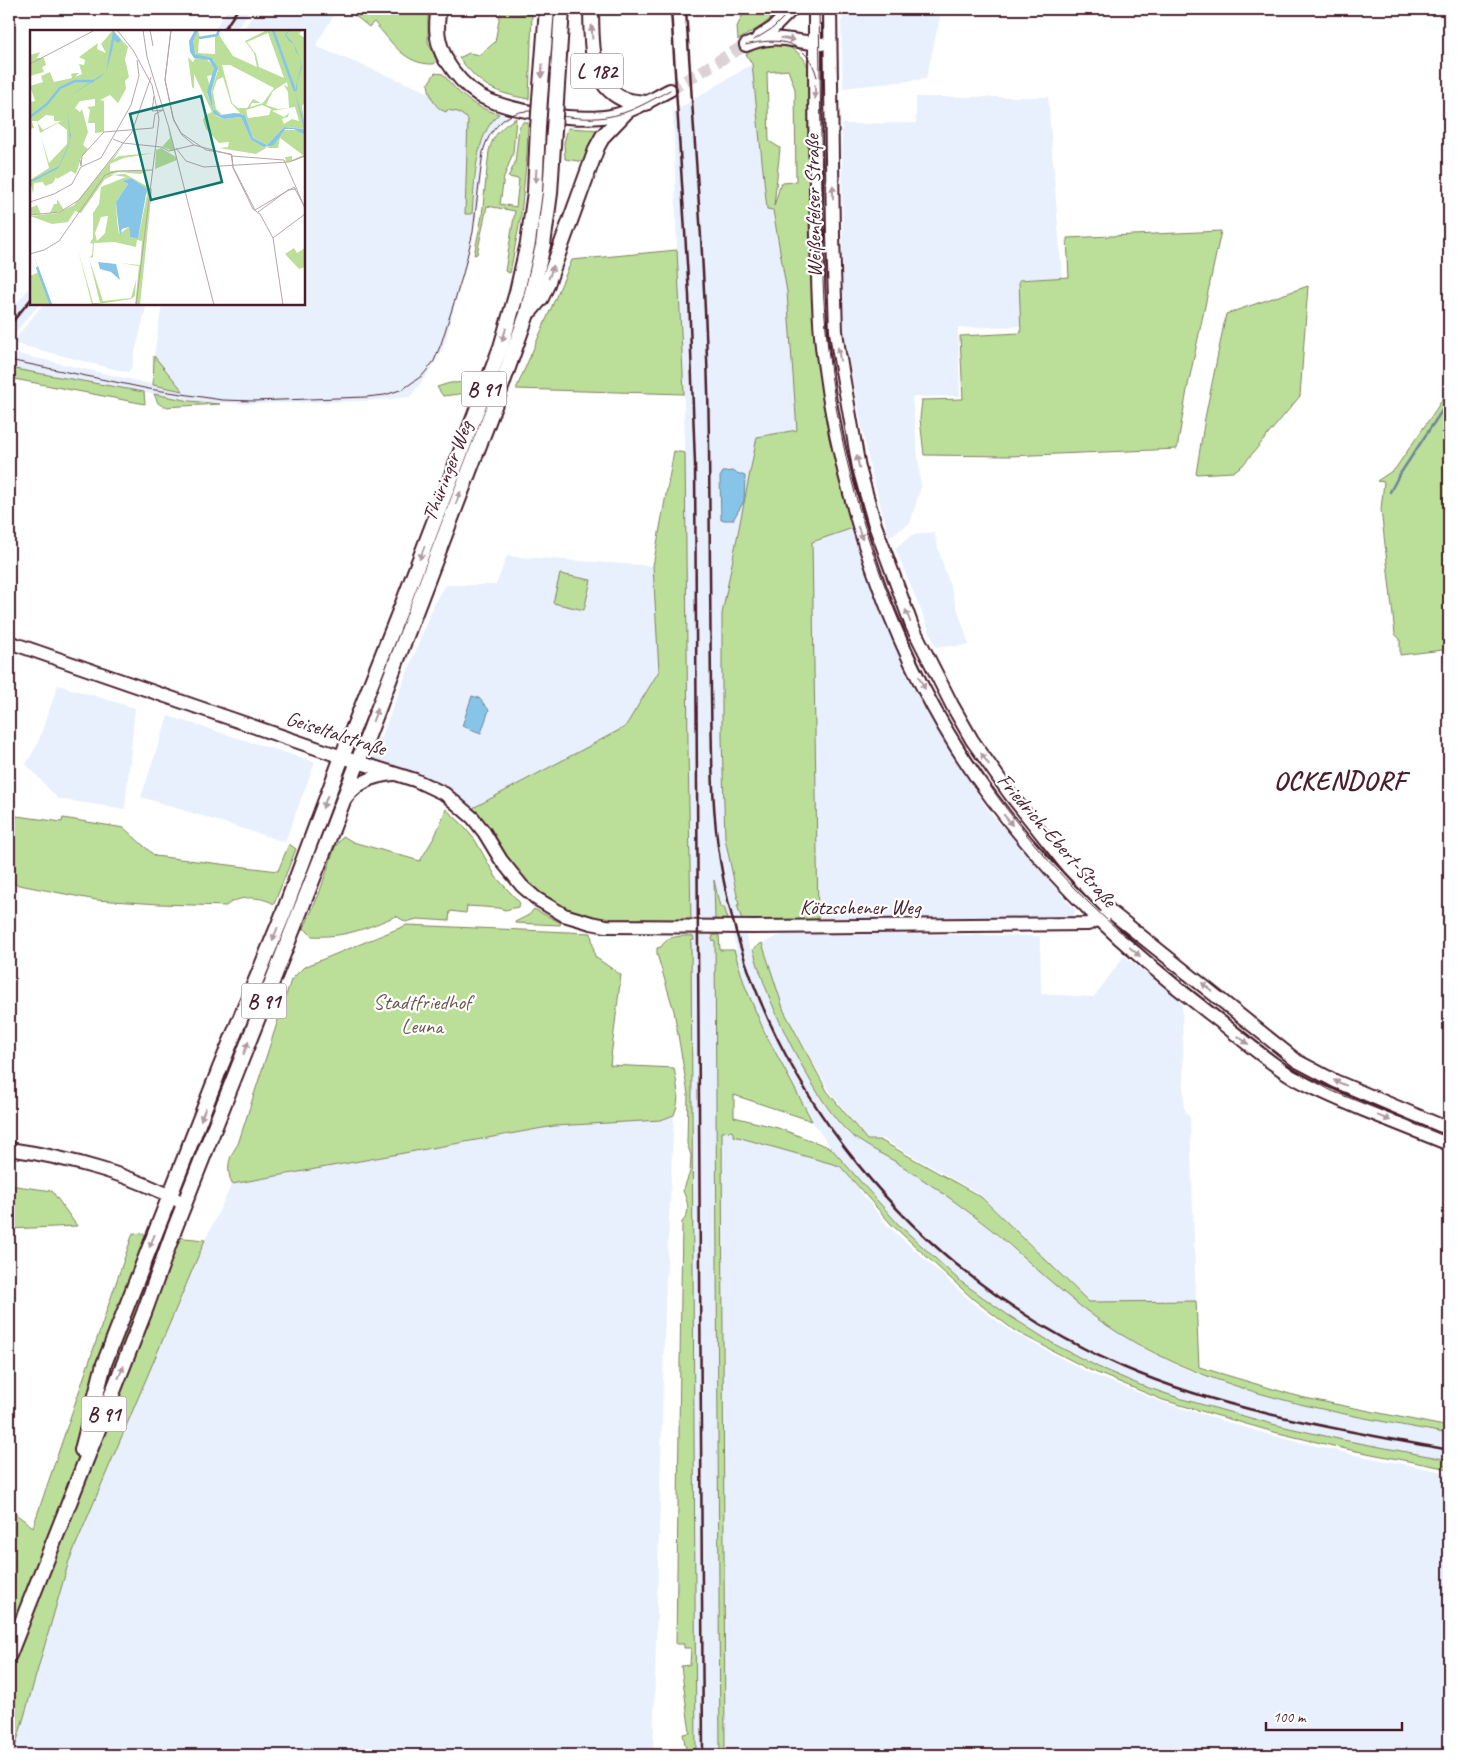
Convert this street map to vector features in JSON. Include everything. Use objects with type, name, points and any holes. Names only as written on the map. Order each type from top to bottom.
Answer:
[{"type":"main road","name":"L 182","points":[[439,9],[436,28],[438,40],[452,71],[469,88],[481,96],[504,105],[580,118],[608,117],[646,103],[670,90]]},
{"type":"main road","name":"Thüringer Weg","points":[[342,757],[501,347],[517,292],[528,243],[535,192],[547,9]]},
{"type":"main road","name":"Thüringer Weg","points":[[358,761],[499,394],[527,314],[543,245],[550,193],[562,9]]},
{"type":"main road","name":"L 182","points":[[591,9],[594,57],[598,74],[607,88],[622,99],[646,103]]},
{"type":"main road","points":[[792,9],[772,28],[744,46],[756,41],[776,37],[831,44]]},
{"type":"main road","name":"Weißenfelser Straße","points":[[815,9],[815,171],[818,292],[822,355],[830,400]]},
{"type":"main road","name":"Weißenfelser Straße","points":[[830,9],[836,331],[847,402]]},
{"type":"main road","points":[[527,314],[541,298],[546,287],[597,147],[608,130],[627,111]]},
{"type":"main road","name":"Friedrich-Ebert-Straße","points":[[830,400],[844,471],[859,529],[898,633],[936,712],[957,748],[992,799],[1045,864],[1098,920],[1176,988],[1289,1075],[1331,1096],[1449,1144]]},
{"type":"main road","name":"Friedrich-Ebert-Straße","points":[[847,402],[872,518],[912,626],[930,666],[972,740],[1010,794],[1068,867],[1112,912],[1298,1061],[1335,1081],[1449,1129]]},
{"type":"main road","name":"Geiseltalstraße","points":[[9,642],[342,757],[415,780],[445,794],[461,807],[484,832],[511,874],[537,899],[564,915],[606,926]]},
{"type":"main road","name":"B 91","points":[[64,1515],[104,1364],[220,1068],[284,912],[342,757]]},
{"type":"main road","name":"B 91","points":[[9,1655],[358,761]]},
{"type":"main road","points":[[342,803],[352,790],[364,781],[382,774],[396,774]]},
{"type":"main road","name":"Kötzschener Weg","points":[[606,926],[738,927],[1088,924],[1112,912]]},
{"type":"main road","points":[[9,1149],[38,1153],[84,1165],[149,1186],[184,1204]]},
{"type":"shaded area","points":[[228,9],[251,9],[236,30],[214,30]]},
{"type":"shaded area","points":[[257,9],[338,9],[315,46],[472,110],[465,214],[472,214],[483,135],[499,114],[512,117],[503,122],[491,134],[484,152],[469,254],[444,346],[432,368],[410,397],[367,401],[247,404],[190,401],[9,368],[9,352],[182,391],[154,356],[162,305],[305,305],[305,30],[243,30]]},
{"type":"shaded area","points":[[844,9],[942,9],[926,79],[843,88],[841,22]]},
{"type":"shaded area","points":[[819,60],[826,60],[829,201],[820,200]]},
{"type":"shaded area","points":[[752,64],[767,209],[773,210],[787,292],[797,431],[757,437],[722,614],[722,737],[725,838],[739,905],[737,906],[750,949],[753,949],[762,980],[780,1023],[825,1105],[848,1133],[928,1182],[976,1218],[1079,1305],[1115,1331],[1152,1353],[1190,1371],[1232,1386],[1347,1415],[1449,1434],[1449,1460],[1276,1425],[1182,1399],[1140,1385],[1098,1367],[1054,1344],[1008,1315],[960,1281],[898,1224],[831,1148],[812,1121],[764,1032],[745,986],[734,950],[737,950],[724,907],[720,907],[714,883],[715,921],[712,921],[712,940],[715,940],[720,1755],[696,1755],[691,940],[694,940],[694,922],[691,922],[684,394],[673,112]]},
{"type":"shaded area","points":[[916,97],[1048,97],[1062,278],[1019,280],[1021,326],[958,328],[960,396],[912,397],[921,487],[910,523],[889,537],[869,463],[843,330],[842,124],[916,123]]},
{"type":"shaded area","points":[[30,287],[30,305],[39,305],[9,339],[9,312]]},
{"type":"shaded area","points":[[42,305],[144,305],[146,308],[131,369],[128,372],[12,343]]},
{"type":"shaded area","points":[[853,528],[889,632],[912,680],[954,758],[989,811],[1075,910],[1074,916],[818,918],[812,542]]},
{"type":"shaded area","points":[[934,532],[969,645],[936,647],[895,548],[912,535]]},
{"type":"shaded area","points":[[507,556],[653,566],[659,670],[625,727],[473,808],[448,786],[373,758],[437,597],[446,585],[496,585]]},
{"type":"shaded area","points":[[58,685],[135,708],[125,809],[58,799],[26,764],[37,745]]},
{"type":"shaded area","points":[[168,716],[315,762],[285,842],[141,797]]},
{"type":"shaded area","points":[[782,935],[1040,936],[1041,994],[1094,997],[1124,956],[1182,1002],[1184,1108],[1190,1118],[1196,1301],[1089,1302],[979,1194],[881,1138],[867,1139],[828,1089],[784,1011],[762,943]]},
{"type":"shaded area","points":[[674,1115],[665,1306],[653,1755],[13,1755],[69,1561],[205,1240],[232,1184],[555,1126],[661,1120]]},
{"type":"shaded area","points":[[732,1131],[734,1136],[840,1166],[887,1225],[973,1303],[1012,1332],[1087,1372],[1162,1402],[1270,1435],[1346,1453],[1449,1473],[1449,1755],[725,1755],[722,1132]]},
{"type":"green space","points":[[347,9],[428,9],[428,42],[437,61],[434,64],[414,61],[399,51],[374,22],[369,27]]},
{"type":"green space","points":[[501,9],[532,14],[529,99],[506,94],[489,87],[474,75],[459,58],[469,53],[480,55],[495,42]]},
{"type":"green space","points":[[745,9],[782,9],[763,25],[738,40],[737,27]]},
{"type":"green space","points":[[781,44],[790,48],[804,59],[808,68],[808,170],[811,206],[813,302],[820,377],[831,437],[853,528],[812,542],[818,918],[813,921],[742,920],[737,905],[739,905],[725,838],[722,737],[722,614],[757,437],[797,430],[787,292],[773,210],[767,209],[752,64],[746,54],[764,45]],"holes":[[[788,70],[795,89],[796,182],[781,183],[774,206],[780,148],[769,141],[767,72]]]},
{"type":"green space","points":[[435,73],[443,74],[461,94],[474,104],[499,114],[491,123],[480,147],[475,174],[472,214],[465,214],[468,119],[458,112],[447,110],[446,112],[438,108],[431,97],[428,84]]},
{"type":"green space","points":[[516,118],[513,153],[504,177],[500,204],[516,207],[519,179],[508,177],[515,163],[519,127],[524,121],[528,123],[527,155],[521,215],[510,273],[505,271],[515,211],[487,206],[477,254],[474,255],[482,216],[489,151],[493,140],[499,132]]},
{"type":"green space","points":[[568,128],[601,130],[585,162],[565,159],[564,143]]},
{"type":"green space","points":[[1221,231],[1187,390],[1177,449],[1009,456],[924,455],[920,419],[922,400],[963,399],[960,336],[1021,333],[1019,280],[1069,277],[1067,238]]},
{"type":"green space","points":[[677,250],[684,394],[516,389],[572,260]]},
{"type":"green space","points":[[1308,286],[1300,396],[1243,465],[1233,472],[1196,474],[1226,314]]},
{"type":"green space","points":[[154,356],[183,391],[153,385]]},
{"type":"green space","points":[[9,368],[144,392],[145,404],[9,378]]},
{"type":"green space","points":[[476,382],[474,391],[468,393],[443,396],[437,387],[450,383]]},
{"type":"green space","points":[[1449,386],[1449,686],[1443,650],[1400,655],[1400,639],[1395,634],[1381,509],[1384,482],[1377,481],[1395,469],[1437,408]]},
{"type":"green space","points":[[154,394],[190,401],[220,404],[164,407],[158,403]]},
{"type":"green space","points":[[674,451],[685,453],[691,922],[605,919],[583,915],[544,899],[520,876],[473,808],[625,727],[659,671],[653,566]]},
{"type":"green space","points":[[560,574],[591,580],[584,610],[553,603]]},
{"type":"green space","points":[[343,772],[344,775],[328,815],[317,854],[285,938],[281,936]]},
{"type":"green space","points":[[446,809],[475,840],[496,877],[520,903],[518,907],[505,910],[467,906],[466,913],[450,911],[449,921],[417,919],[406,922],[396,916],[345,934],[312,936],[304,928],[319,894],[335,847],[343,836],[353,842],[420,861],[435,836]]},
{"type":"green space","points":[[9,815],[62,822],[63,818],[124,828],[155,856],[278,871],[289,844],[296,849],[274,904],[256,898],[243,898],[226,906],[96,900],[9,883]]},
{"type":"green space","points":[[714,880],[720,907],[724,907],[728,919],[715,921]]},
{"type":"green space","points":[[534,909],[561,923],[560,925],[515,923],[529,915]]},
{"type":"green space","name":"Stadtfriedhof Leuna","points":[[407,925],[591,933],[595,957],[621,975],[610,1065],[674,1068],[678,1098],[674,1115],[661,1120],[554,1126],[232,1184],[229,1173],[230,1159],[238,1144],[291,980],[304,967]]},
{"type":"green space","points":[[713,935],[719,935],[720,950],[734,950],[745,986],[764,1031],[812,1121],[734,1095],[734,1117],[778,1128],[831,1148],[898,1224],[960,1281],[1008,1315],[1054,1344],[1098,1367],[1140,1385],[1182,1399],[1276,1425],[1449,1460],[1449,1469],[1346,1449],[1274,1432],[1163,1400],[1090,1370],[1015,1331],[973,1299],[891,1224],[840,1166],[734,1136],[732,1131],[722,1132],[725,1755],[720,1755],[715,941],[712,940]]},
{"type":"green space","points":[[693,936],[694,940],[691,941],[696,1755],[687,1755],[683,1734],[690,1733],[681,1666],[690,1665],[691,1648],[684,1648],[684,1644],[676,1644],[682,1222],[688,1211],[683,1191],[690,1172],[691,1155],[687,1144],[688,1094],[674,1011],[657,954],[657,948],[661,947],[671,938]]},
{"type":"green space","points":[[762,943],[784,1011],[827,1091],[867,1140],[880,1140],[981,1197],[1089,1302],[1196,1301],[1199,1367],[1300,1397],[1449,1427],[1449,1434],[1320,1409],[1236,1386],[1156,1354],[1098,1319],[1061,1291],[1010,1245],[974,1216],[916,1175],[870,1148],[847,1131],[827,1107],[810,1080],[777,1016],[753,949]]},
{"type":"green space","points":[[9,1185],[52,1191],[77,1226],[9,1229]]},
{"type":"green space","points":[[133,1233],[205,1240],[69,1561],[13,1755],[9,1755],[9,1509],[33,1527]]},
{"type":"water","points":[[732,471],[745,476],[744,501],[733,520],[721,520],[720,477],[723,472]]},
{"type":"water","points":[[472,696],[479,698],[489,710],[481,733],[462,726]]},
{"type":"waterway","points":[[1390,492],[1449,400]]},
{"type":"tunnel","points":[[670,90],[742,47]]},
{"type":"tram line","points":[[754,40],[773,28],[792,9]]},
{"type":"tram line","points":[[819,9],[824,296],[826,329],[837,414],[857,499],[883,582],[917,662],[959,738],[1007,810],[1063,876],[1125,936],[1293,1070],[1332,1091],[1449,1138]]},
{"type":"tram line","points":[[746,45],[769,41],[790,44],[807,56],[813,65],[817,77]]},
{"type":"tram line","points":[[9,360],[149,389],[222,400],[253,401],[366,397],[385,395],[403,389],[423,375],[434,361],[441,344],[463,274],[473,232],[485,144],[499,124],[513,114],[529,111],[585,118],[615,115],[639,106],[670,90]]},
{"type":"railway","points":[[224,30],[238,9]]},
{"type":"railway","points":[[671,9],[689,295],[695,464],[703,1755]]},
{"type":"railway","points":[[686,9],[708,393],[713,797],[720,860],[739,942],[769,1021],[809,1095],[858,1164],[914,1227],[978,1282],[1048,1329],[1123,1367],[1202,1396],[1325,1427],[1449,1450]]},
{"type":"railway","points":[[9,326],[30,300]]},
{"type":"district","name":"OCKENDORF","points":[[1340,780]]}]
